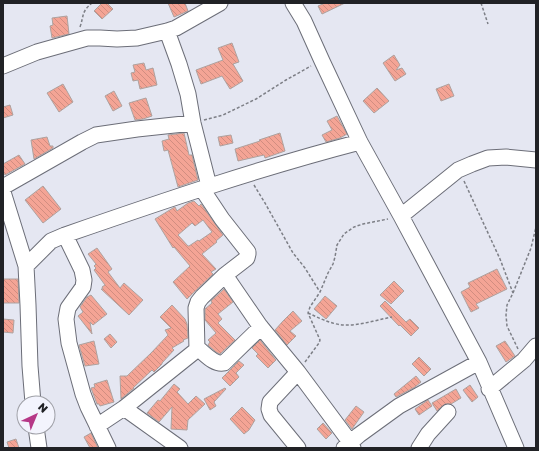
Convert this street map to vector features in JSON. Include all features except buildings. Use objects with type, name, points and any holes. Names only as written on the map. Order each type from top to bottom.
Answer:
[{"type":"street","points":[[3,66],[37,52],[87,38],[137,38],[166,31],[176,28],[220,3]]},
{"type":"street","points":[[293,3],[304,21],[360,142],[478,362],[516,448]]},
{"type":"street","points":[[166,31],[179,64],[188,94],[205,188],[222,219],[248,252],[247,258],[225,275],[198,302],[196,308],[197,350]]},
{"type":"street","points":[[3,188],[96,135],[193,122]]},
{"type":"street","points":[[26,266],[51,241],[65,235],[205,188],[360,142]]},
{"type":"street","points":[[401,216],[458,170],[488,158],[536,160]]},
{"type":"street","points":[[3,192],[26,266],[32,395]]},
{"type":"street","points":[[65,235],[82,270],[84,280],[83,287],[68,308],[66,319],[69,343],[83,394],[108,448]]},
{"type":"street","points":[[225,275],[261,327],[298,372],[349,446],[359,435],[399,406],[478,362]]},
{"type":"street","points":[[197,350],[200,350],[216,363],[224,363],[261,327]]},
{"type":"street","points":[[489,388],[524,360],[536,346]]},
{"type":"street","points":[[97,426],[124,408],[197,350]]},
{"type":"street","points":[[298,372],[270,402],[271,415],[298,448]]},
{"type":"street","points":[[124,408],[180,448]]},
{"type":"street","points":[[419,448],[428,434],[448,412]]},
{"type":"street","points":[[37,435],[39,448]]},
{"type":"path","points":[[72,42],[81,26],[86,8],[92,3]]},
{"type":"path","points":[[481,3],[488,24]]},
{"type":"path","points":[[193,122],[223,115],[256,99],[286,80],[322,61]]},
{"type":"path","points":[[458,170],[500,259],[514,293]]},
{"type":"path","points":[[247,175],[265,202],[293,253],[305,268],[320,292]]},
{"type":"path","points":[[298,372],[320,340],[308,314],[310,307],[320,292],[336,258],[337,245],[344,234],[354,227],[363,224],[401,216]]},
{"type":"path","points":[[524,360],[507,326],[506,315],[508,305],[531,248],[536,227]]},
{"type":"path","points":[[308,314],[328,322],[343,325],[359,324],[392,317]]}]
